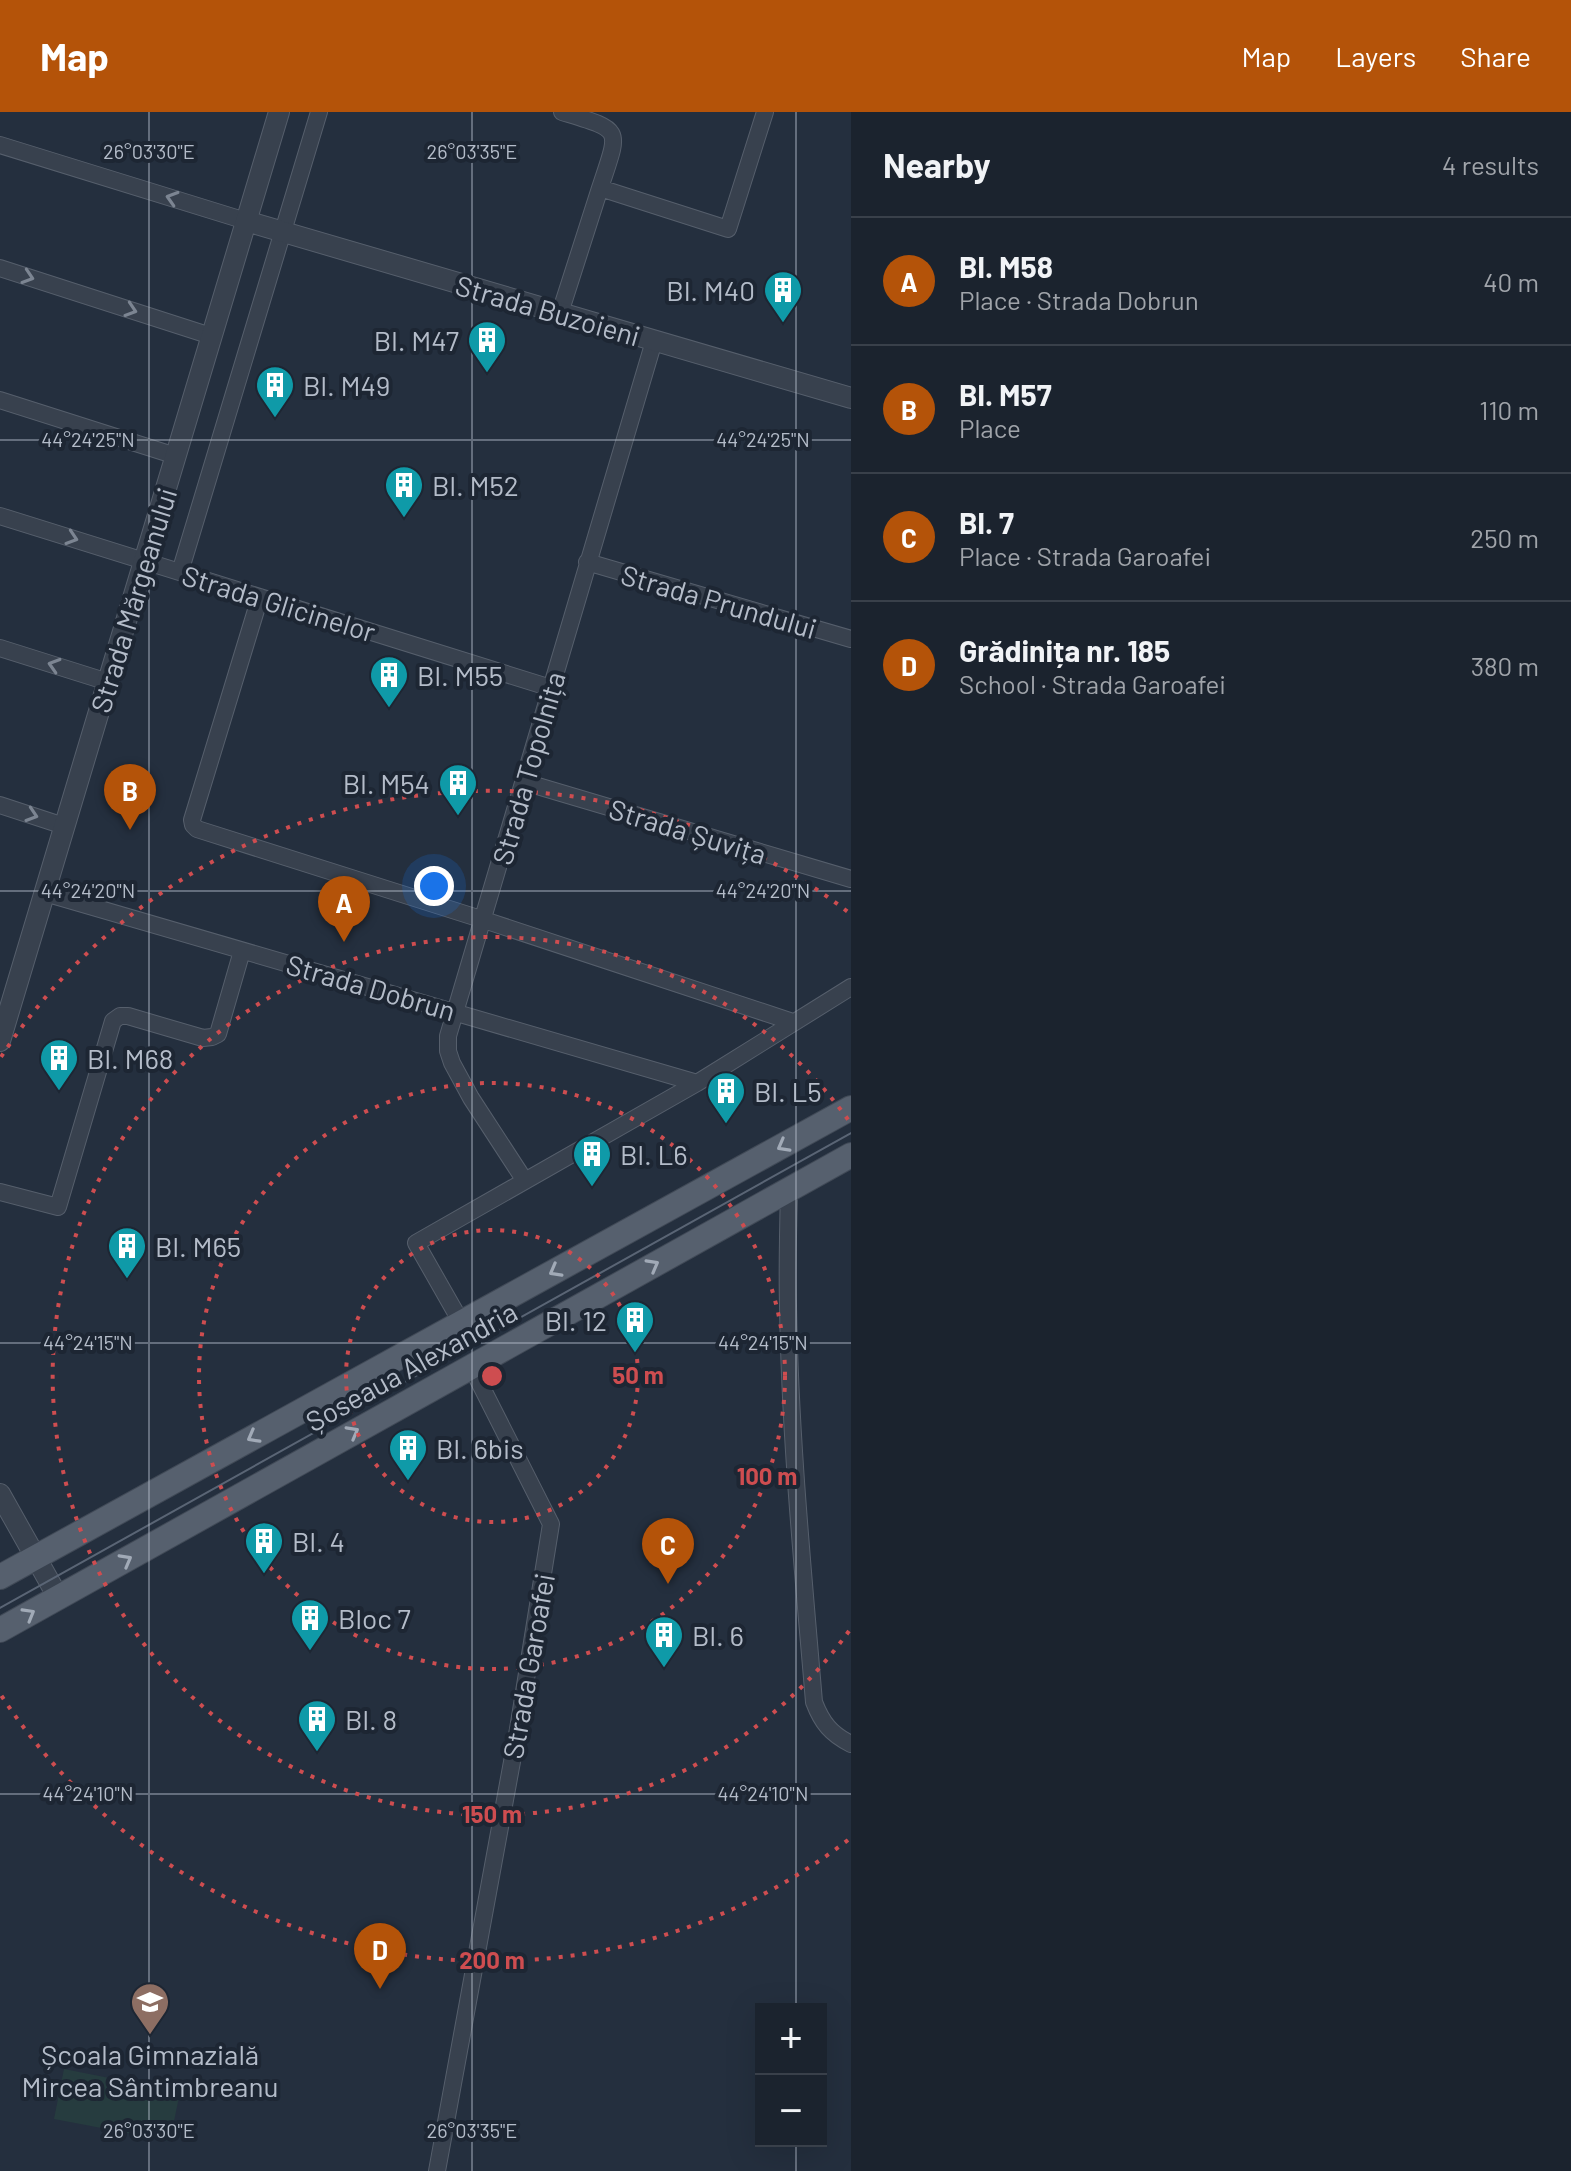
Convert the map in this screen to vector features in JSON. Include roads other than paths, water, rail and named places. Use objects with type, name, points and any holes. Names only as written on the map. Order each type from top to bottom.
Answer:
[{"type":"main road","name":"Șoseaua Alexandria","points":[[0,1577],[851,1108]]},
{"type":"main road","name":"Șoseaua Alexandria","points":[[0,1630],[851,1155]]},
{"type":"street","name":"Strada Mărgeanului","points":[[180,572],[319,112]]},
{"type":"street","points":[[560,313],[615,141],[604,125],[562,112]]},
{"type":"street","points":[[600,188],[728,229],[765,112]]},
{"type":"street","name":"Strada Mărgeanului","points":[[0,1041],[246,221],[274,113]]},
{"type":"street","points":[[0,145],[246,221]]},
{"type":"street","name":"Strada Buzoieni","points":[[246,221],[851,398]]},
{"type":"street","points":[[0,268],[211,336]]},
{"type":"street","name":"Strada Topolnița","points":[[525,1181],[452,1063],[448,1036],[654,341]]},
{"type":"street","points":[[0,400],[176,456]]},
{"type":"street","name":"Strada Glicinelor","points":[[0,516],[551,688]]},
{"type":"street","name":"Strada Prundului","points":[[587,562],[851,639]]},
{"type":"street","points":[[260,597],[192,820],[197,829],[793,1022]]},
{"type":"street","points":[[0,648],[108,682]]},
{"type":"street","name":"Strada Șuvița","points":[[524,782],[851,879]]},
{"type":"street","points":[[0,805],[64,826]]},
{"type":"street","name":"Strada Dobrun","points":[[45,893],[697,1083]]},
{"type":"street","points":[[0,1192],[58,1207],[113,1021],[120,1016],[128,1016],[203,1038],[218,1034],[242,951]]},
{"type":"street","points":[[461,1322],[416,1243],[697,1083],[851,987]]},
{"type":"street","points":[[789,1190],[790,1369],[814,1702],[826,1727],[851,1744]]},
{"type":"street","name":"Strada Garoafei","points":[[437,2171],[518,1729],[551,1524],[471,1366]]},
{"type":"street","points":[[0,1494],[58,1597]]},
{"type":"tram line","points":[[0,1608],[851,1133]]},
{"type":"place","name":"Bl. M40","points":[[783,324]]},
{"type":"place","name":"Bl. M47","points":[[487,374]]},
{"type":"place","name":"Bl. M49","points":[[275,419]]},
{"type":"place","name":"Bl. M52","points":[[404,519]]},
{"type":"place","name":"Bl. M55","points":[[389,709]]},
{"type":"place","name":"Bl. M54","points":[[458,817]]},
{"type":"place","name":"Bl. M57","points":[[130,830]]},
{"type":"place","name":"Bl. M58","points":[[344,942]]},
{"type":"place","name":"Bl. M68","points":[[59,1092]]},
{"type":"place","name":"Bl. L5","points":[[726,1125]]},
{"type":"place","name":"Bl. L6","points":[[592,1188]]},
{"type":"place","name":"Bl. M65","points":[[127,1280]]},
{"type":"place","name":"Bl. 12","points":[[635,1354]]},
{"type":"place","name":"Bl. 6bis","points":[[408,1482]]},
{"type":"place","name":"Bl. 4","points":[[264,1575]]},
{"type":"place","name":"Bl. 7","points":[[668,1584]]},
{"type":"place","name":"Bloc 7","points":[[310,1652]]},
{"type":"place","name":"Bl. 6","points":[[664,1669]]},
{"type":"place","name":"Bl. 8","points":[[317,1753]]},
{"type":"place","name":"Grădinița nr. 185","points":[[380,1989]]},
{"type":"place","name":"Școala Gimnazială Mircea Sântimbreanu","points":[[150,2036]]}]
